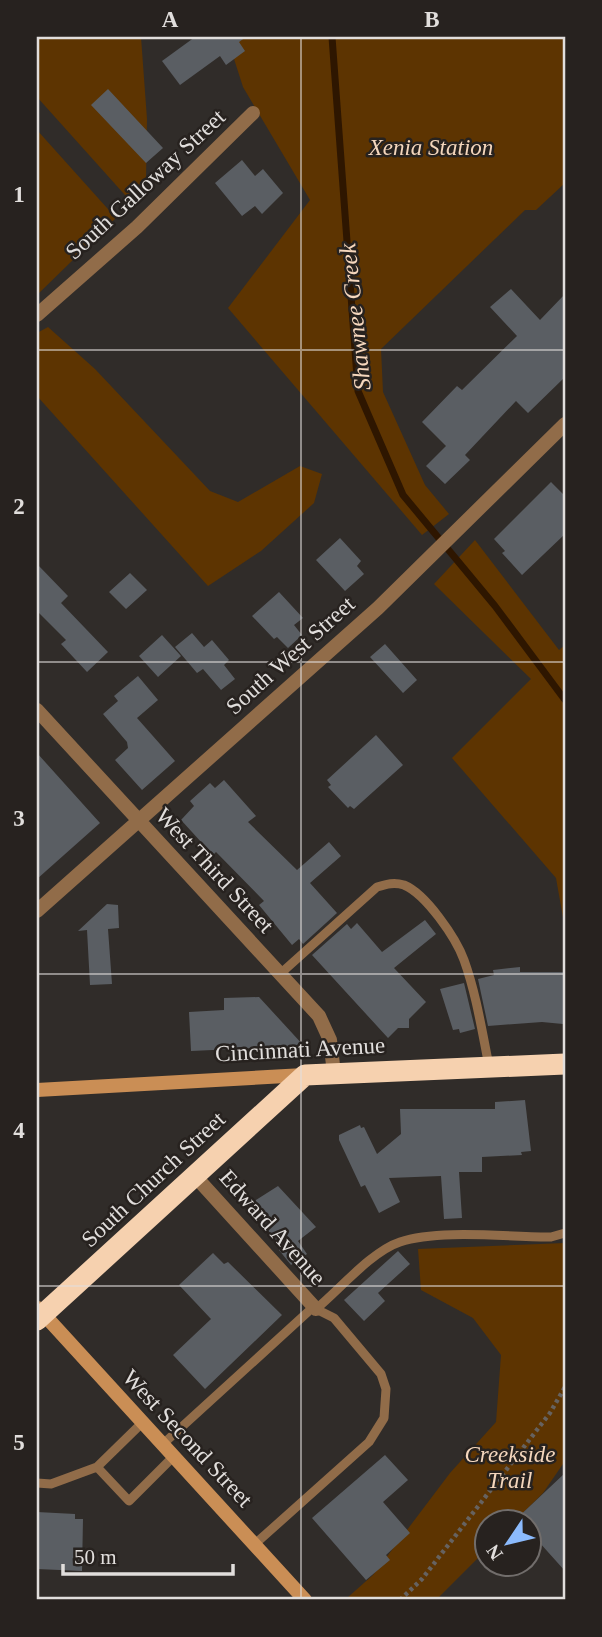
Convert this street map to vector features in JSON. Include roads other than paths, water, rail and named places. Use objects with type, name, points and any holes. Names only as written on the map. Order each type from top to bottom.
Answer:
[{"type":"highway","name":"Cincinnati Avenue","points":[[304,1075],[565,1064]]},
{"type":"highway","name":"South Church Street","points":[[39,1314],[304,1075]]},
{"type":"main road","name":"Cincinnati Avenue","points":[[37,1090],[304,1075]]},
{"type":"main road","name":"West Second Street","points":[[39,1314],[143,1422],[305,1600]]},
{"type":"street","name":"South Galloway Street","points":[[37,315],[137,227],[253,113]]},
{"type":"street","name":"South West Street","points":[[37,911],[430,558],[565,424]]},
{"type":"street","name":"West Third Street","points":[[37,710],[281,974],[326,1027],[332,1048],[334,1073]]},
{"type":"street","name":"Edward Avenue","points":[[195,1176],[316,1309]]},
{"type":"lane","points":[[281,974],[377,887],[392,883],[403,885],[412,890],[435,913],[451,934],[464,961],[489,1066]]},
{"type":"lane","points":[[163,1444],[310,1310],[316,1309],[383,1251],[400,1242],[426,1237],[551,1237],[565,1233]]},
{"type":"lane","points":[[255,1544],[369,1442],[384,1418],[386,1389],[381,1374],[334,1318],[316,1309]]},
{"type":"lane","points":[[37,1483],[51,1484],[97,1467],[143,1422]]},
{"type":"lane","points":[[97,1467],[129,1501],[174,1456]]},
{"type":"waterway","name":"Shawnee Creek","points":[[332,37],[358,391],[403,495],[495,606],[565,700]]},
{"type":"park label","name":"Xenia Station","points":[[431,147]]},
{"type":"park label","name":"Creekside Trail","points":[[510,1467]]}]
